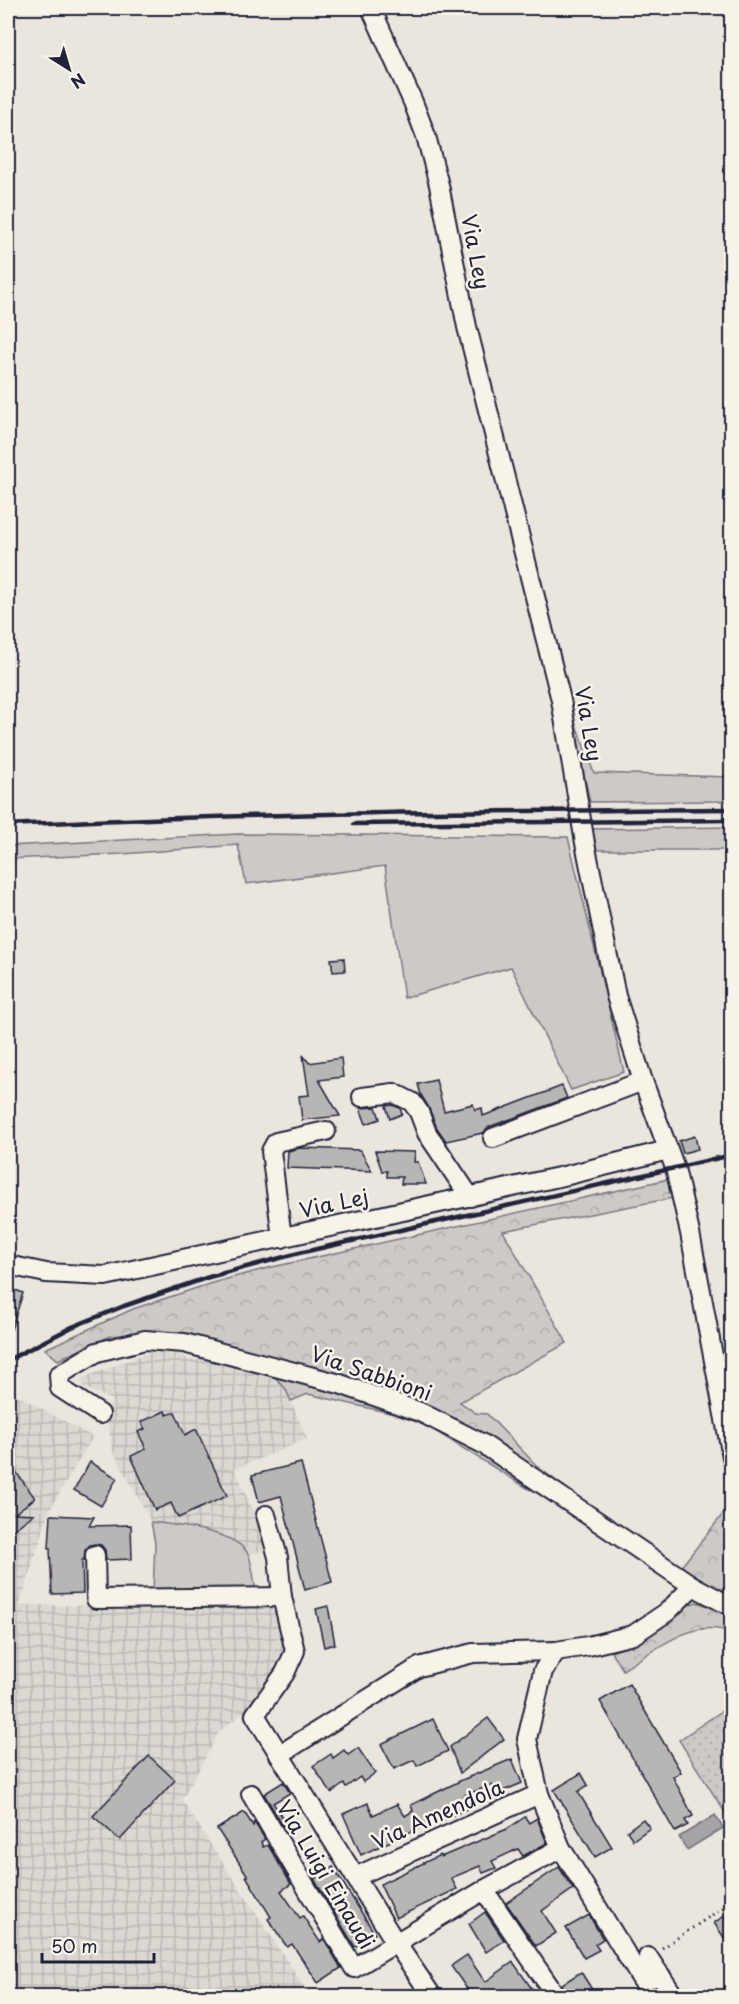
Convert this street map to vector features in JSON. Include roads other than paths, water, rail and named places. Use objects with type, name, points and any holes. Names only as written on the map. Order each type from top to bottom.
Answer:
[{"type":"street","name":"Via Ley","points":[[371,8],[413,102],[426,136],[436,175],[467,327],[561,700],[585,843],[616,996],[643,1081],[675,1168],[690,1233],[732,1457]]},
{"type":"street","points":[[493,1138],[643,1081]]},
{"type":"street","points":[[362,1097],[394,1093],[411,1102],[419,1112],[427,1133],[470,1197]]},
{"type":"street","points":[[282,1238],[271,1151],[276,1142],[326,1131]]},
{"type":"street","name":"Via Lej","points":[[8,1264],[46,1273],[105,1276],[470,1197],[668,1150]]},
{"type":"street","name":"Via Sabbioni","points":[[100,1414],[60,1388],[59,1375],[97,1352],[145,1340],[184,1343],[340,1384],[420,1412],[483,1444],[693,1586]]},
{"type":"street","points":[[266,1515],[278,1557],[282,1598],[295,1651],[285,1672],[255,1716],[396,1943],[432,1996]]},
{"type":"street","points":[[95,1555],[96,1599],[282,1598]]},
{"type":"street","points":[[279,1755],[419,1667],[473,1653],[556,1651],[633,1635],[668,1612],[693,1586],[732,1607]]},
{"type":"street","points":[[556,1651],[543,1671],[527,1739],[539,1794],[561,1848],[642,1980],[661,1976]]},
{"type":"street","name":"Via Luigi Einaudi","points":[[250,1794],[354,1968],[396,1943]]},
{"type":"street","name":"Via Amendola","points":[[355,1877],[539,1794]]},
{"type":"street","points":[[396,1943],[484,1890],[561,1848]]},
{"type":"street","points":[[484,1890],[556,1996]]},
{"type":"street","points":[[648,1957],[674,1996]]},
{"type":"railway","points":[[8,825],[279,815],[732,809]]},
{"type":"railway","points":[[354,824],[732,820]]},
{"type":"railway","points":[[8,1360],[72,1327],[124,1306],[209,1277],[299,1253],[732,1155]]}]
